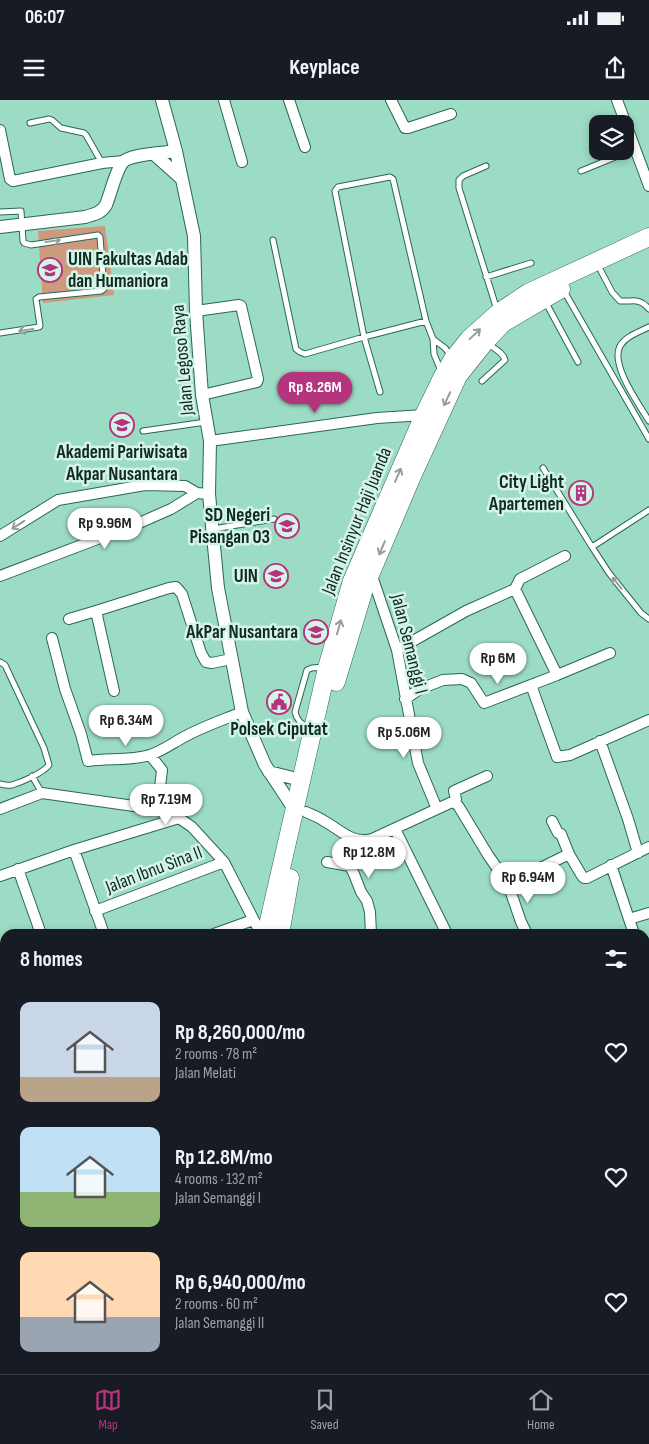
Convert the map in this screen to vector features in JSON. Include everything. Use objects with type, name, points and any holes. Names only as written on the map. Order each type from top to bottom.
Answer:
[{"type":"highway","name":"Jalan Insinyur Haji Juanda","points":[[281,929],[300,811],[301,780],[327,668],[352,581],[424,415],[443,376],[453,359],[469,339],[498,313],[528,293],[649,237]]},
{"type":"highway","name":"Jalan Insinyur Haji Juanda","points":[[267,929],[339,669],[364,589],[412,476],[458,376],[503,323],[563,288],[649,250]]},
{"type":"street","name":"Jalan Legoso Raya","points":[[162,100],[176,151],[194,236],[196,311],[202,395],[210,441],[203,494],[213,530],[218,588],[231,659],[242,712],[265,765],[300,811]]},
{"type":"street","points":[[224,100],[242,162]]},
{"type":"street","points":[[288,100],[306,147]]},
{"type":"street","points":[[390,100],[404,128],[451,114]]},
{"type":"street","points":[[617,100],[649,186]]},
{"type":"street","points":[[0,130],[10,179],[13,181],[102,163],[122,164]]},
{"type":"street","points":[[0,227],[86,217],[97,214],[106,205],[122,164],[131,158],[176,151]]},
{"type":"street","points":[[154,154],[182,179]]},
{"type":"street","points":[[196,311],[241,306],[258,380],[253,383],[202,395]]},
{"type":"street","points":[[210,441],[377,418],[424,415]]},
{"type":"street","points":[[0,536],[58,500],[145,485],[185,486],[203,494]]},
{"type":"street","points":[[0,576],[137,524],[203,494]]},
{"type":"street","points":[[396,650],[466,611],[516,589],[520,579],[565,556]]},
{"type":"street","name":"Jalan Semanggi I","points":[[372,573],[396,650],[418,763],[437,809]]},
{"type":"street","points":[[69,619],[176,587],[184,600],[201,653],[206,662],[212,663],[231,659]]},
{"type":"street","points":[[516,589],[557,675]]},
{"type":"street","points":[[96,611],[114,691]]},
{"type":"street","points":[[52,638],[65,689],[81,734],[88,761],[108,761],[150,755],[185,736],[242,712]]},
{"type":"street","points":[[405,699],[420,689],[443,680],[462,679],[471,682],[484,703],[610,653]]},
{"type":"street","points":[[531,685],[558,756],[570,755],[649,720]]},
{"type":"street","points":[[600,742],[628,819],[638,853]]},
{"type":"street","points":[[150,755],[162,770],[155,809]]},
{"type":"street","points":[[269,772],[301,780]]},
{"type":"street","points":[[454,802],[456,799],[454,791],[487,776]]},
{"type":"street","points":[[0,809],[42,793],[155,809],[179,818],[192,827],[224,862],[258,929]]},
{"type":"street","points":[[300,811],[324,820],[354,840],[362,842],[454,802]]},
{"type":"street","points":[[454,802],[459,806],[488,855],[508,884],[524,929]]},
{"type":"street","points":[[0,876],[74,850],[179,818]]},
{"type":"street","points":[[552,821],[584,878],[649,847]]},
{"type":"street","points":[[395,829],[445,929]]},
{"type":"street","points":[[74,850],[102,929]]},
{"type":"street","points":[[508,884],[569,854]]},
{"type":"street","name":"Jalan Ibnu Sina II","points":[[96,911],[224,862]]},
{"type":"street","points":[[327,862],[350,866],[367,901],[370,912],[371,929]]},
{"type":"street","points":[[611,865],[632,929]]},
{"type":"street","points":[[18,869],[39,929]]},
{"type":"street","points":[[629,919],[649,913]]},
{"type":"street","points":[[228,929],[253,920]]},
{"type":"lane","points":[[30,123],[48,119],[61,128],[84,133],[102,163]]},
{"type":"lane","points":[[581,171],[635,149]]},
{"type":"lane","points":[[486,166],[458,180],[498,313]]},
{"type":"lane","points":[[380,392],[364,337],[334,191],[338,188],[390,177],[393,180],[434,354],[443,376]]},
{"type":"lane","points":[[0,212],[21,211],[23,241],[31,245],[89,236],[100,237],[104,280],[104,289],[100,291],[39,297],[36,299],[39,327],[0,333]]},
{"type":"lane","points":[[273,240],[296,349],[300,352],[305,354],[426,321]]},
{"type":"lane","points":[[486,277],[531,263]]},
{"type":"lane","points":[[601,271],[612,292],[620,301],[638,301],[644,303],[649,309]]},
{"type":"lane","points":[[563,288],[649,439]]},
{"type":"lane","points":[[544,298],[578,362]]},
{"type":"lane","points":[[649,327],[628,337],[617,353],[626,382],[649,421]]},
{"type":"lane","points":[[432,339],[445,348],[453,359]]},
{"type":"lane","points":[[482,381],[505,360],[498,351],[485,342]]},
{"type":"lane","points":[[143,430],[207,422]]},
{"type":"lane","points":[[543,468],[592,547],[641,613],[649,619]]},
{"type":"lane","points":[[592,547],[649,510]]},
{"type":"lane","points":[[213,530],[274,519]]},
{"type":"lane","points":[[0,662],[5,665],[48,758],[49,765],[46,769],[12,785],[0,784]]},
{"type":"lane","points":[[32,776],[42,793]]},
{"type":"shaded area","points":[[105,226],[114,295],[43,303],[38,231]]},
{"type":"place","name":"UIN Fakultas Adab dan Humaniora","points":[[50,270]]},
{"type":"place","name":"Akademi Pariwisata Akpar Nusantara","points":[[122,425]]},
{"type":"place","name":"City Light Apartemen","points":[[581,493]]},
{"type":"place","name":"SD Negeri Pisangan 03","points":[[287,526]]},
{"type":"place","name":"UIN","points":[[276,576]]},
{"type":"place","name":"AkPar Nusantara","points":[[316,632]]},
{"type":"place","name":"Polsek Ciputat","points":[[279,702]]}]
